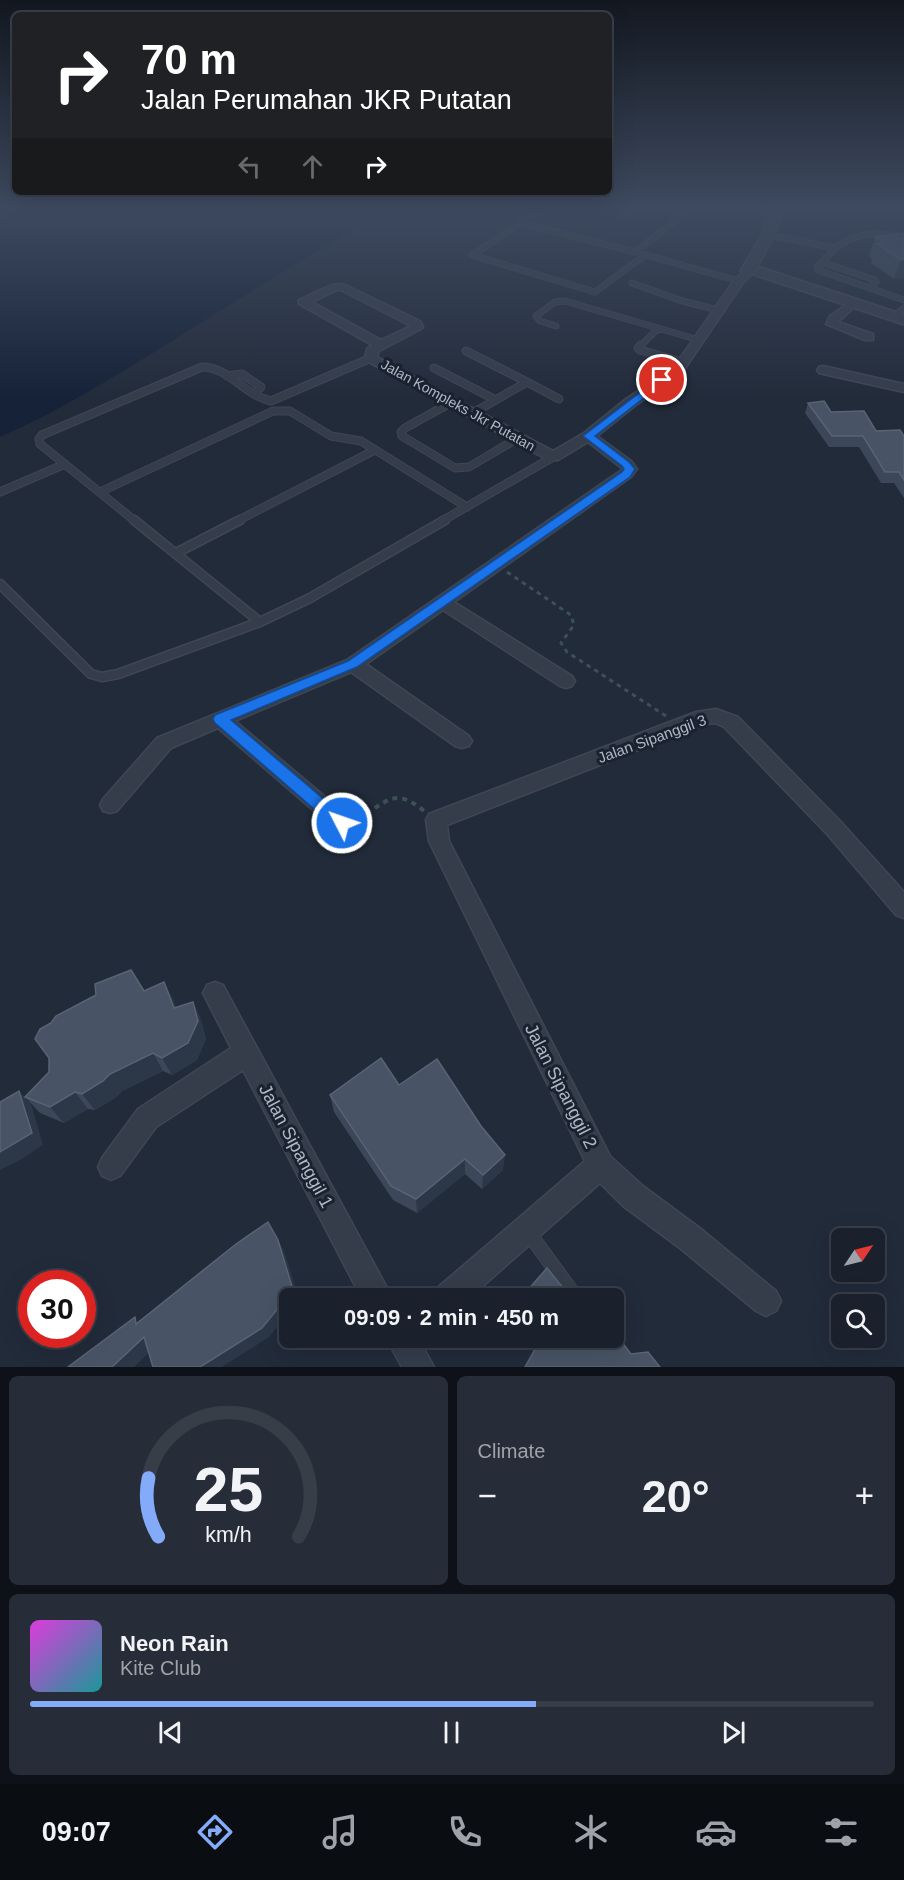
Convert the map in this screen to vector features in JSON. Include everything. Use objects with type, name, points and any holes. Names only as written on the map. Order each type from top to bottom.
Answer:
[{"type":"street","points":[[553,457],[589,436],[631,402],[678,370],[718,310],[752,272],[900,315]]},
{"type":"street","name":"Jalan Kompleks Jkr Putatan","points":[[374,350],[418,325],[343,287],[336,287],[303,302],[374,350],[452,402],[553,457]]},
{"type":"street","points":[[853,303],[834,318],[832,324],[869,337]]},
{"type":"street","points":[[823,370],[904,388]]},
{"type":"street","points":[[110,805],[164,743],[353,664],[626,474],[630,469],[589,436]]},
{"type":"street","points":[[441,601],[566,681]]},
{"type":"street","points":[[353,664],[462,741]]},
{"type":"street","name":"Jalan Sipanggil 3","points":[[436,820],[703,717],[717,716],[731,722],[834,828],[904,908]]},
{"type":"street","points":[[220,719],[342,823]]},
{"type":"street","name":"Jalan Sipanggil 2","points":[[436,820],[439,841],[601,1165],[459,1288]]},
{"type":"street","name":"Jalan Sipanggil 1","points":[[215,993],[372,1288]]},
{"type":"street","points":[[111,1167],[147,1118],[246,1053]]},
{"type":"street","points":[[601,1165],[633,1196],[691,1239],[766,1301]]},
{"type":"street","points":[[408,1348],[419,1367]]},
{"type":"lane","points":[[528,272],[595,292],[623,272]]},
{"type":"lane","points":[[822,272],[904,300]]},
{"type":"lane","points":[[851,272],[873,279],[876,282],[869,288]]},
{"type":"lane","points":[[632,283],[682,301],[718,310]]},
{"type":"lane","points":[[556,326],[540,321],[536,316],[555,302],[565,301],[699,340]]},
{"type":"lane","points":[[658,329],[638,348],[682,362]]},
{"type":"lane","points":[[260,622],[39,444],[42,435],[202,367],[212,366],[254,394],[271,401],[374,350]]},
{"type":"lane","points":[[466,351],[559,399]]},
{"type":"lane","points":[[434,368],[496,400]]},
{"type":"lane","points":[[473,413],[527,382]]},
{"type":"lane","points":[[452,402],[405,428],[401,432],[402,436],[455,468],[462,469],[470,467],[518,438]]},
{"type":"lane","points":[[100,492],[273,411],[282,410],[290,411],[331,436],[362,441],[467,507]]},
{"type":"lane","points":[[176,554],[375,450]]},
{"type":"lane","points":[[0,584],[91,674],[102,676],[118,674],[260,622],[310,598],[553,457]]},
{"type":"lane","points":[[0,492],[65,464]]},
{"type":"lane","points":[[526,1230],[569,1288]]},
{"type":"path","points":[[496,564],[571,615],[574,626],[561,642],[567,652],[682,726]]},
{"type":"path","points":[[342,823],[355,821],[401,796],[407,797],[436,820]]},
{"type":"water","points":[[0,272],[284,272],[103,383],[52,412],[0,437]]},
{"type":"building","points":[[824,401],[831,412],[864,411],[876,431],[900,430],[904,436],[904,480],[899,472],[885,472],[863,436],[832,436],[808,403]]},
{"type":"building","points":[[131,970],[144,991],[164,982],[174,1008],[193,1002],[198,1021],[188,1043],[162,1058],[153,1053],[110,1074],[82,1094],[75,1092],[50,1107],[25,1097],[49,1072],[49,1058],[35,1039],[40,1029],[51,1023],[56,1016],[96,995],[95,984]]},
{"type":"building","points":[[381,1058],[399,1085],[437,1059],[481,1126],[505,1155],[483,1175],[465,1159],[416,1199],[391,1186],[330,1095]]},
{"type":"building","points":[[19,1091],[32,1133],[0,1152],[0,1102]]},
{"type":"building","points":[[268,1222],[278,1240],[292,1288],[279,1288],[279,1307],[262,1328],[200,1367],[153,1367],[144,1337],[112,1367],[68,1367],[135,1317],[136,1324],[236,1244]]},
{"type":"building","points":[[547,1268],[563,1288],[530,1288]]},
{"type":"building","points":[[624,1345],[631,1354],[648,1352],[660,1367],[525,1367],[536,1348],[624,1348]]},
{"type":"route","points":[[342,823],[220,719],[353,664],[459,588],[626,474],[630,469],[626,464],[589,436],[662,380]]}]
